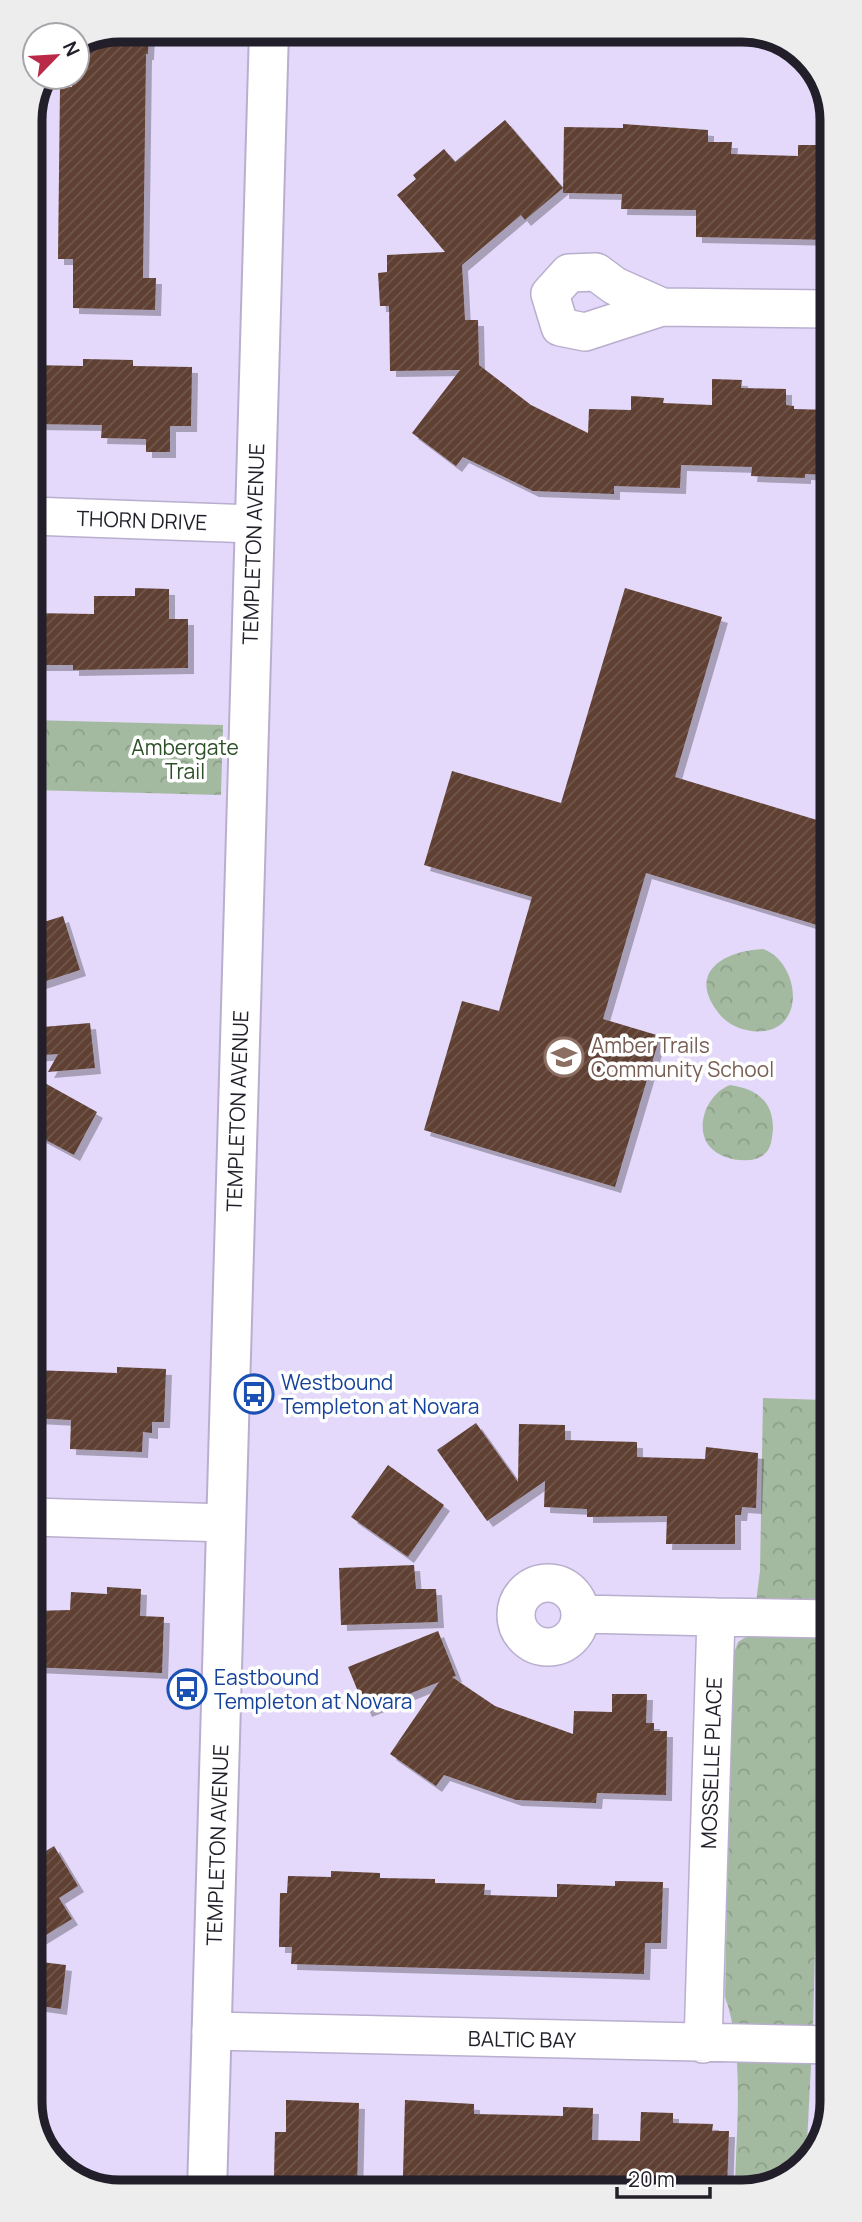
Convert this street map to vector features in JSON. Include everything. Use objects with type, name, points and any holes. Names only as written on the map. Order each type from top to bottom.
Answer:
[{"type":"street","name":"TEMPLETON AVENUE","points":[[207,2180],[269,42]]},
{"type":"street","points":[[662,307],[820,309]]},
{"type":"street","name":"THORN DRIVE","points":[[42,516],[254,524]]},
{"type":"street","points":[[42,1517],[226,1523]]},
{"type":"street","points":[[580,1614],[820,1619]]},
{"type":"street","name":"MOSSELLE PLACE","points":[[703,2044],[716,1617]]},
{"type":"street","name":"BALTIC BAY","points":[[211,2031],[820,2045]]},
{"type":"green space","name":"Ambergate Trail","points":[[42,720],[223,725],[221,795],[42,790]]},
{"type":"green space","points":[[763,949],[771,953],[785,968],[792,987],[792,1007],[782,1024],[774,1029],[745,1030],[721,1016],[711,1001],[707,988],[708,977],[722,960],[734,954]]},
{"type":"green space","points":[[730,1085],[755,1093],[770,1110],[773,1129],[770,1145],[763,1155],[756,1159],[739,1160],[723,1156],[715,1152],[705,1139],[705,1112],[715,1095]]},
{"type":"green space","points":[[763,1398],[820,1400],[820,1748],[813,2028],[807,2146],[793,2161],[772,2174],[735,2180],[737,2066],[731,2019],[725,1997],[732,1658],[738,1642],[752,1633],[760,1571]]},
{"type":"building","points":[[148,42],[146,54],[143,278],[156,278],[155,310],[73,308],[73,259],[58,259],[60,91],[91,91],[91,48],[105,43]]},
{"type":"building","points":[[505,120],[563,188],[525,220],[521,215],[462,265],[465,320],[478,320],[479,365],[531,405],[588,433],[589,409],[631,410],[631,396],[664,398],[663,403],[712,405],[712,379],[742,380],[741,388],[786,389],[786,405],[794,406],[794,409],[820,410],[820,475],[805,474],[805,478],[751,476],[752,467],[681,465],[680,488],[614,486],[614,494],[533,491],[463,457],[456,466],[412,433],[460,370],[390,371],[389,306],[380,306],[378,273],[387,272],[387,255],[445,252],[397,195],[416,179],[413,175],[444,149],[455,162]]},
{"type":"building","points":[[623,124],[708,130],[708,142],[732,142],[731,154],[798,156],[798,145],[820,145],[820,240],[696,237],[696,210],[621,209],[622,194],[563,193],[564,127],[623,128]]},
{"type":"building","points":[[83,359],[133,360],[133,366],[192,367],[191,426],[170,426],[170,452],[146,452],[146,439],[101,438],[102,425],[42,424],[42,365],[83,366]]},
{"type":"building","points":[[135,588],[169,589],[169,619],[188,619],[188,668],[73,670],[73,665],[42,665],[42,613],[94,614],[94,596],[135,596]]},
{"type":"building","points":[[625,588],[722,617],[675,777],[820,821],[820,926],[646,873],[603,1019],[660,1036],[615,1187],[424,1130],[462,1001],[499,1011],[532,897],[424,865],[452,771],[561,803]]},
{"type":"building","points":[[63,916],[80,970],[42,982],[42,923]]},
{"type":"building","points":[[90,1023],[95,1068],[48,1072],[58,1054],[42,1055],[42,1027]]},
{"type":"building","points":[[42,1084],[97,1112],[74,1155],[42,1138]]},
{"type":"building","points":[[117,1367],[166,1369],[164,1422],[152,1422],[152,1433],[143,1432],[142,1452],[70,1449],[71,1420],[42,1419],[42,1370],[117,1373]]},
{"type":"building","points":[[476,1423],[518,1482],[519,1424],[565,1425],[565,1440],[637,1442],[637,1457],[705,1459],[706,1447],[758,1453],[756,1508],[742,1507],[741,1515],[735,1515],[735,1544],[666,1544],[667,1516],[587,1517],[587,1509],[544,1507],[545,1481],[487,1521],[437,1450]]},
{"type":"building","points":[[388,1465],[444,1505],[408,1557],[351,1517]]},
{"type":"building","points":[[414,1565],[416,1589],[436,1589],[438,1622],[341,1625],[339,1568]]},
{"type":"building","points":[[107,1587],[141,1589],[140,1616],[164,1617],[162,1673],[42,1667],[42,1611],[70,1610],[71,1592],[107,1594]]},
{"type":"building","points":[[438,1631],[456,1676],[452,1677],[495,1706],[573,1734],[574,1711],[612,1712],[612,1694],[647,1694],[646,1723],[654,1723],[654,1731],[667,1731],[666,1795],[597,1793],[596,1803],[516,1800],[444,1775],[436,1786],[390,1754],[439,1682],[366,1711],[348,1667]]},
{"type":"building","points":[[54,1846],[78,1886],[59,1898],[72,1919],[42,1937],[42,1854]]},
{"type":"building","points":[[331,1871],[380,1873],[380,1878],[435,1879],[435,1883],[485,1884],[484,1895],[557,1897],[557,1884],[615,1886],[615,1881],[663,1882],[661,1943],[645,1943],[644,1974],[291,1964],[292,1947],[279,1947],[280,1893],[287,1893],[288,1876],[331,1877]]},
{"type":"building","points":[[42,1962],[66,1965],[61,2009],[42,2006]]},
{"type":"building","points":[[286,2100],[359,2103],[357,2180],[285,2180],[285,2177],[274,2176],[275,2132],[286,2132]]},
{"type":"building","points":[[405,2100],[474,2104],[474,2114],[563,2116],[563,2107],[593,2108],[592,2140],[640,2141],[641,2112],[673,2113],[673,2123],[713,2124],[712,2131],[729,2131],[727,2180],[444,2180],[444,2177],[403,2176]]},
{"type":"place","name":"Amber Trails Community School","points":[[564,1057]]},
{"type":"place","name":"Westbound Templeton at Novara","points":[[254,1394]]},
{"type":"place","name":"Eastbound Templeton at Novara","points":[[187,1689]]}]
